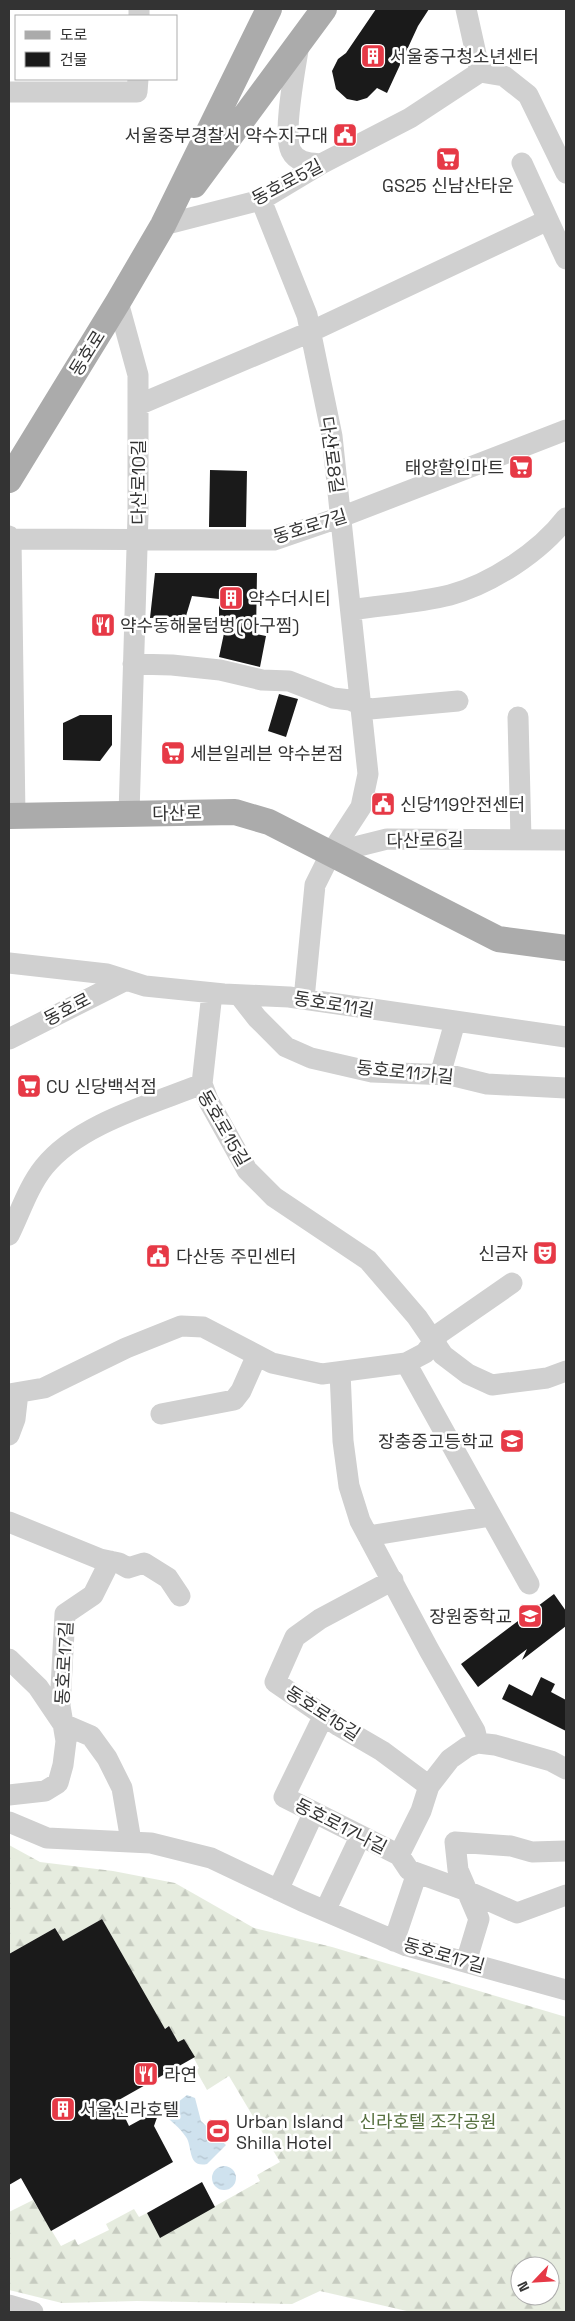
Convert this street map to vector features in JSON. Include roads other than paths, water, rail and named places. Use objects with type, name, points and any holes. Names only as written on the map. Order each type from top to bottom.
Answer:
[{"type":"main road","name":"동호로","points":[[9,480],[163,225],[270,9]]},
{"type":"main road","name":"동호로","points":[[163,225],[222,150],[324,9]]},
{"type":"main road","name":"다산로","points":[[12,816],[235,812],[270,822],[498,939],[566,948]]},
{"type":"street","points":[[466,9],[480,72],[504,76],[528,95],[566,173]]},
{"type":"street","points":[[299,44],[290,105],[289,135],[291,151],[301,162],[321,164]]},
{"type":"street","name":"동호로5길","points":[[163,225],[261,200],[321,164],[410,118],[480,72]]},
{"type":"street","points":[[9,92],[137,92],[138,80]]},
{"type":"street","points":[[522,163],[566,259]]},
{"type":"street","name":"다산로8길","points":[[261,200],[307,315],[332,436],[351,610],[368,774],[361,807],[331,854]]},
{"type":"street","points":[[138,405],[310,332],[548,220]]},
{"type":"street","name":"다산로10길","points":[[118,302],[138,375],[137,540],[129,814]]},
{"type":"street","name":"동호로7길","points":[[10,537],[137,540],[274,540],[341,517],[566,430]]},
{"type":"street","points":[[351,610],[450,595],[483,582],[534,552],[566,518]]},
{"type":"street","name":"다산로","points":[[10,537],[12,816]]},
{"type":"street","points":[[134,664],[172,665],[220,670],[262,680],[289,681],[333,698],[350,700],[370,709],[458,701]]},
{"type":"street","points":[[518,717],[521,839]]},
{"type":"street","name":"다산로6길","points":[[331,854],[386,839],[566,840]]},
{"type":"street","points":[[304,999],[314,886],[331,854]]},
{"type":"street","name":"동호로11길","points":[[9,963],[107,974],[145,986],[212,993],[304,999],[566,1037]]},
{"type":"street","name":"동호로","points":[[9,1039],[126,980]]},
{"type":"street","points":[[202,1084],[212,993]]},
{"type":"street","name":"동호로11가길","points":[[239,994],[257,1018],[286,1047],[312,1058],[372,1072],[440,1075],[487,1084],[566,1088]]},
{"type":"street","points":[[440,1075],[455,1022]]},
{"type":"street","name":"동호로15길","points":[[9,1235],[25,1200],[44,1167],[75,1138],[103,1124],[202,1084],[208,1100],[247,1170],[274,1197],[368,1260],[417,1317],[443,1355],[468,1374],[492,1385],[547,1378],[566,1371]]},
{"type":"street","points":[[9,1435],[15,1419],[13,1393],[44,1388],[126,1348],[181,1326],[203,1327],[272,1363],[322,1374],[340,1372],[406,1363],[424,1353],[440,1332],[512,1283]]},
{"type":"street","points":[[161,1414],[234,1400],[241,1391],[257,1355]]},
{"type":"street","points":[[406,1363],[530,1584]]},
{"type":"street","points":[[340,1372],[343,1441],[349,1486],[360,1521],[475,1731],[478,1743],[495,1745],[551,1761],[566,1769]]},
{"type":"street","points":[[368,1536],[491,1516]]},
{"type":"street","points":[[9,1522],[100,1559],[119,1562],[128,1568],[144,1563],[168,1578],[180,1596]]},
{"type":"street","name":"동호로17길","points":[[9,1795],[45,1791],[58,1783],[63,1765],[66,1741],[60,1706],[65,1614],[93,1595],[110,1561]]},
{"type":"street","name":"동호로15길","points":[[393,1580],[320,1619],[295,1637],[275,1682],[340,1726],[382,1751],[429,1786]]},
{"type":"street","points":[[9,1658],[38,1686],[64,1724]]},
{"type":"street","name":"동호로17나길","points":[[324,1715],[284,1797],[399,1856],[410,1870],[467,1891],[517,1913],[566,1895]]},
{"type":"street","name":"동호로17길","points":[[64,1724],[91,1736],[107,1758],[122,1788],[131,1841]]},
{"type":"street","name":"동호로17나길","points":[[399,1856],[421,1811],[429,1786],[450,1758],[467,1747],[478,1743]]},
{"type":"street","points":[[278,1890],[314,1812]]},
{"type":"street","name":"동호로17길","points":[[9,1822],[47,1838],[151,1843],[211,1858],[278,1890],[407,1946],[566,1990]]},
{"type":"street","points":[[325,1911],[360,1836]]},
{"type":"street","points":[[466,1962],[479,1918],[458,1870],[455,1842],[511,1846],[532,1852],[566,1851]]},
{"type":"street","points":[[394,1941],[417,1873]]},
{"type":"street","points":[[9,2304],[33,2312]]},
{"type":"water","points":[[187,2095],[195,2098],[201,2121],[226,2145],[207,2164],[196,2163],[193,2160],[186,2137],[163,2114]]},
{"type":"water","points":[[224,2166],[229,2167],[235,2173],[235,2183],[229,2189],[224,2190],[219,2189],[213,2183],[212,2178],[213,2173],[219,2167]]},
{"type":"place","name":"서울중구청소년센터","points":[[373,56]]},
{"type":"place","name":"서울중부경찰서 약수지구대","points":[[345,135]]},
{"type":"place","name":"GS25 신남산타운","points":[[448,159]]},
{"type":"place","name":"태양할인마트","points":[[521,467]]},
{"type":"place","name":"약수더시티","points":[[231,598]]},
{"type":"place","name":"약수동해물텀벙(아구찜)","points":[[103,625]]},
{"type":"place","name":"세븐일레븐 약수본점","points":[[173,753]]},
{"type":"place","name":"신당119안전센터","points":[[383,804]]},
{"type":"place","name":"CU 신당백석점","points":[[29,1086]]},
{"type":"place","name":"신금자","points":[[545,1253]]},
{"type":"place","name":"다산동 주민센터","points":[[158,1256]]},
{"type":"place","name":"장충중고등학교","points":[[512,1441]]},
{"type":"place","name":"장원중학교","points":[[530,1616]]},
{"type":"place","name":"라연","points":[[146,2074]]},
{"type":"place","name":"서울신라호텔","points":[[63,2109]]},
{"type":"place","name":"Urban Island Shilla Hotel","points":[[218,2131]]},
{"type":"park label","name":"신라호텔 조각공원","points":[[428,2121]]}]
